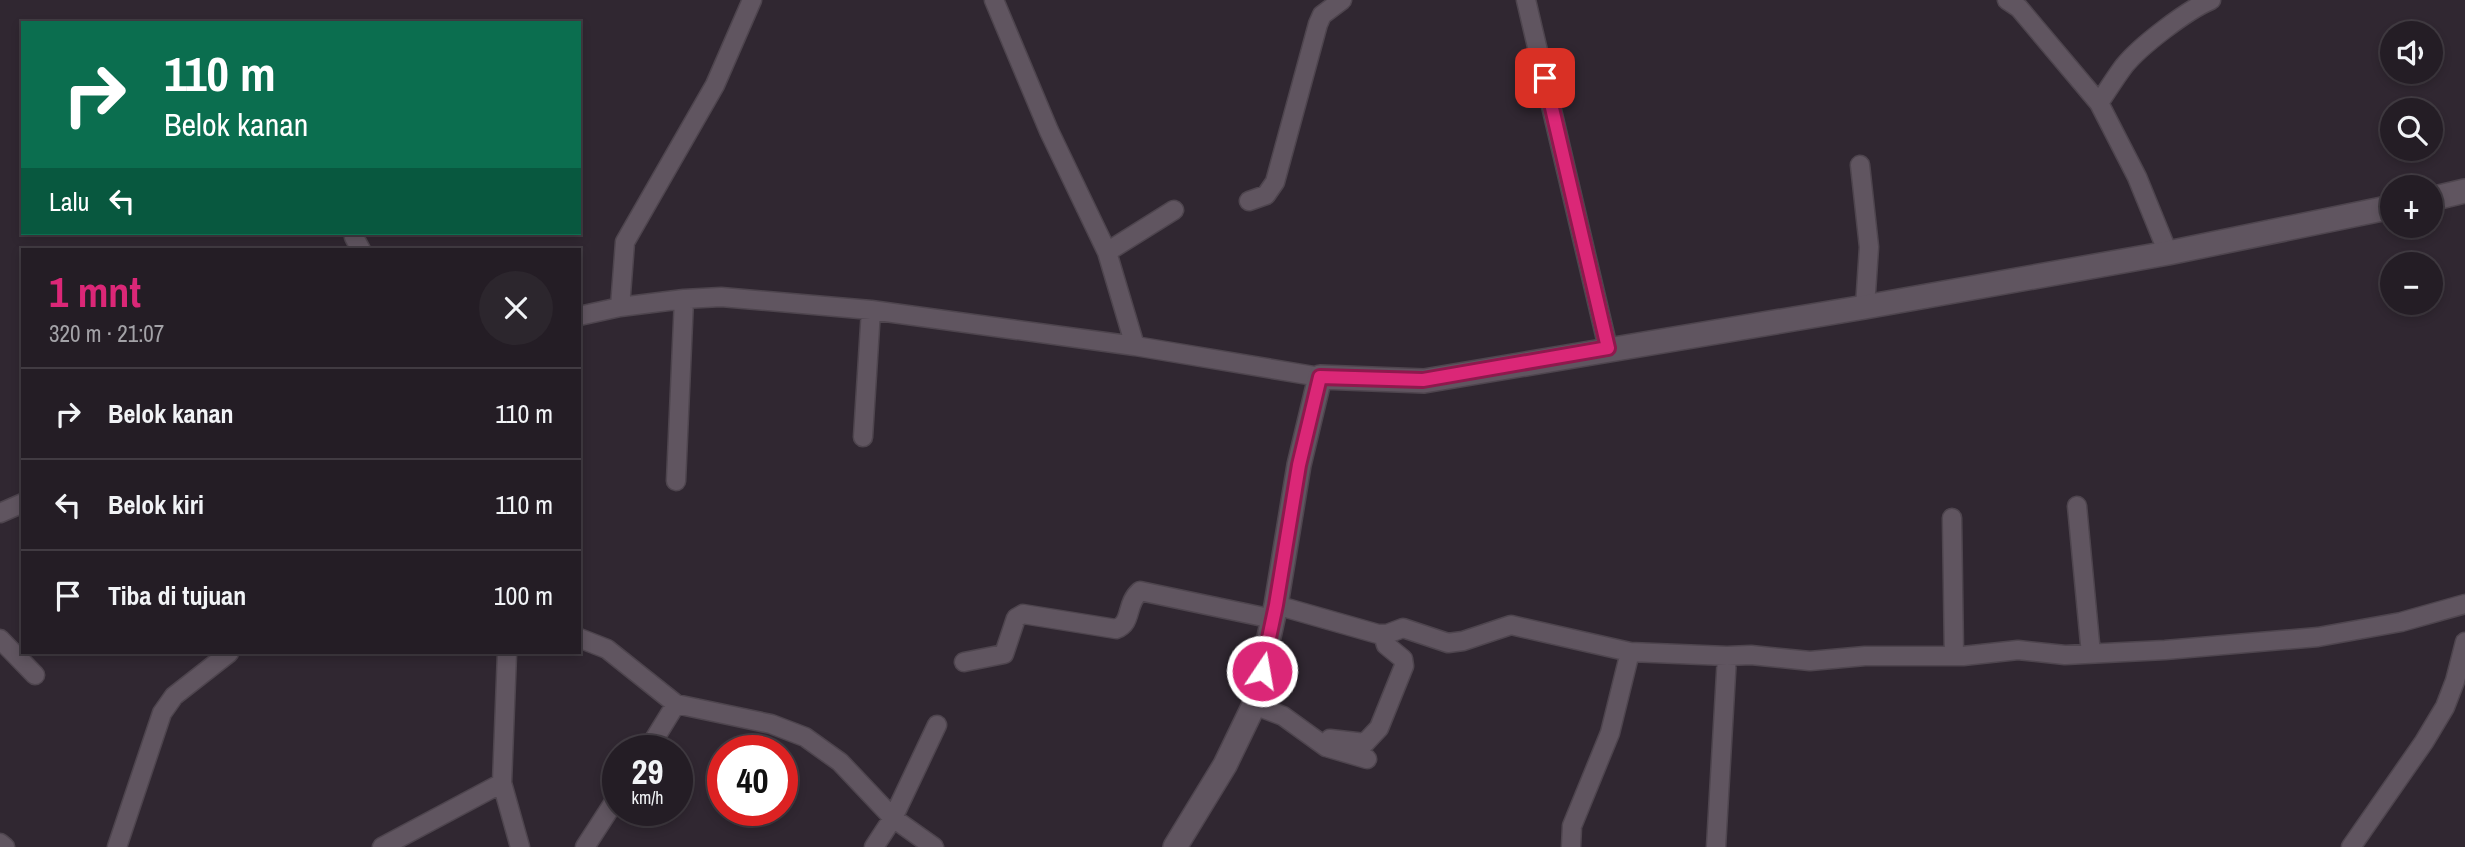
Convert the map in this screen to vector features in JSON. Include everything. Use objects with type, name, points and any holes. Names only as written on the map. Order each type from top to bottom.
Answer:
[{"type":"street","points":[[620,307],[625,242],[715,85],[752,0]]},
{"type":"street","points":[[994,0],[1049,131],[1107,252],[1135,346]]},
{"type":"street","points":[[1249,201],[1266,195],[1275,182],[1318,24],[1322,16],[1342,0]]},
{"type":"street","points":[[1526,0],[1608,348]]},
{"type":"street","points":[[2007,0],[2019,8],[2099,103],[2137,177],[2168,253]]},
{"type":"street","points":[[2099,103],[2125,65],[2204,1]]},
{"type":"street","points":[[1860,165],[1869,247],[1865,307]]},
{"type":"street","points":[[2443,196],[2465,191]]},
{"type":"street","points":[[581,316],[620,307],[721,297],[871,310],[1135,346],[1320,377],[1423,380],[1865,307],[2168,253],[2380,209]]},
{"type":"street","points":[[1107,252],[1174,210]]},
{"type":"street","points":[[676,481],[684,299]]},
{"type":"street","points":[[863,437],[871,310]]},
{"type":"street","points":[[1175,847],[1225,765],[1254,705],[1275,612],[1299,465],[1320,377]]},
{"type":"street","points":[[0,513],[21,504]]},
{"type":"street","points":[[2077,506],[2091,654]]},
{"type":"street","points":[[1952,518],[1954,656]]},
{"type":"street","points":[[964,662],[1004,654],[1016,618],[1023,614],[1116,629],[1122,627],[1131,600],[1140,591],[1275,612],[1383,634],[1403,628],[1448,643],[1463,641],[1511,625],[1630,652],[1751,655],[1810,661],[1865,656],[1954,656],[2018,650],[2065,655],[2091,654],[2318,638],[2401,622],[2465,604]]},
{"type":"street","points":[[1326,747],[1330,739],[1365,743],[1379,729],[1404,666],[1403,659],[1385,645],[1383,634]]},
{"type":"street","points":[[0,639],[34,675]]},
{"type":"street","points":[[581,639],[607,649],[677,704],[772,724],[804,737],[840,762],[893,818],[934,847]]},
{"type":"street","points":[[2351,847],[2445,707],[2465,642]]},
{"type":"street","points":[[1571,847],[1572,826],[1610,733],[1630,652]]},
{"type":"street","points":[[117,847],[162,713],[174,696],[228,654]]},
{"type":"street","points":[[507,654],[502,783],[520,847]]},
{"type":"street","points":[[1716,847],[1727,656]]},
{"type":"street","points":[[657,735],[677,704]]},
{"type":"street","points":[[1254,705],[1283,716],[1326,747],[1367,759]]},
{"type":"street","points":[[874,847],[893,818],[937,725]]},
{"type":"street","points":[[382,847],[502,783]]},
{"type":"street","points":[[585,847],[602,821]]},
{"type":"street","points":[[0,844],[5,847]]},
{"type":"route","points":[[1262,671],[1276,605],[1299,465],[1320,377],[1423,380],[1608,348],[1545,78]]}]
